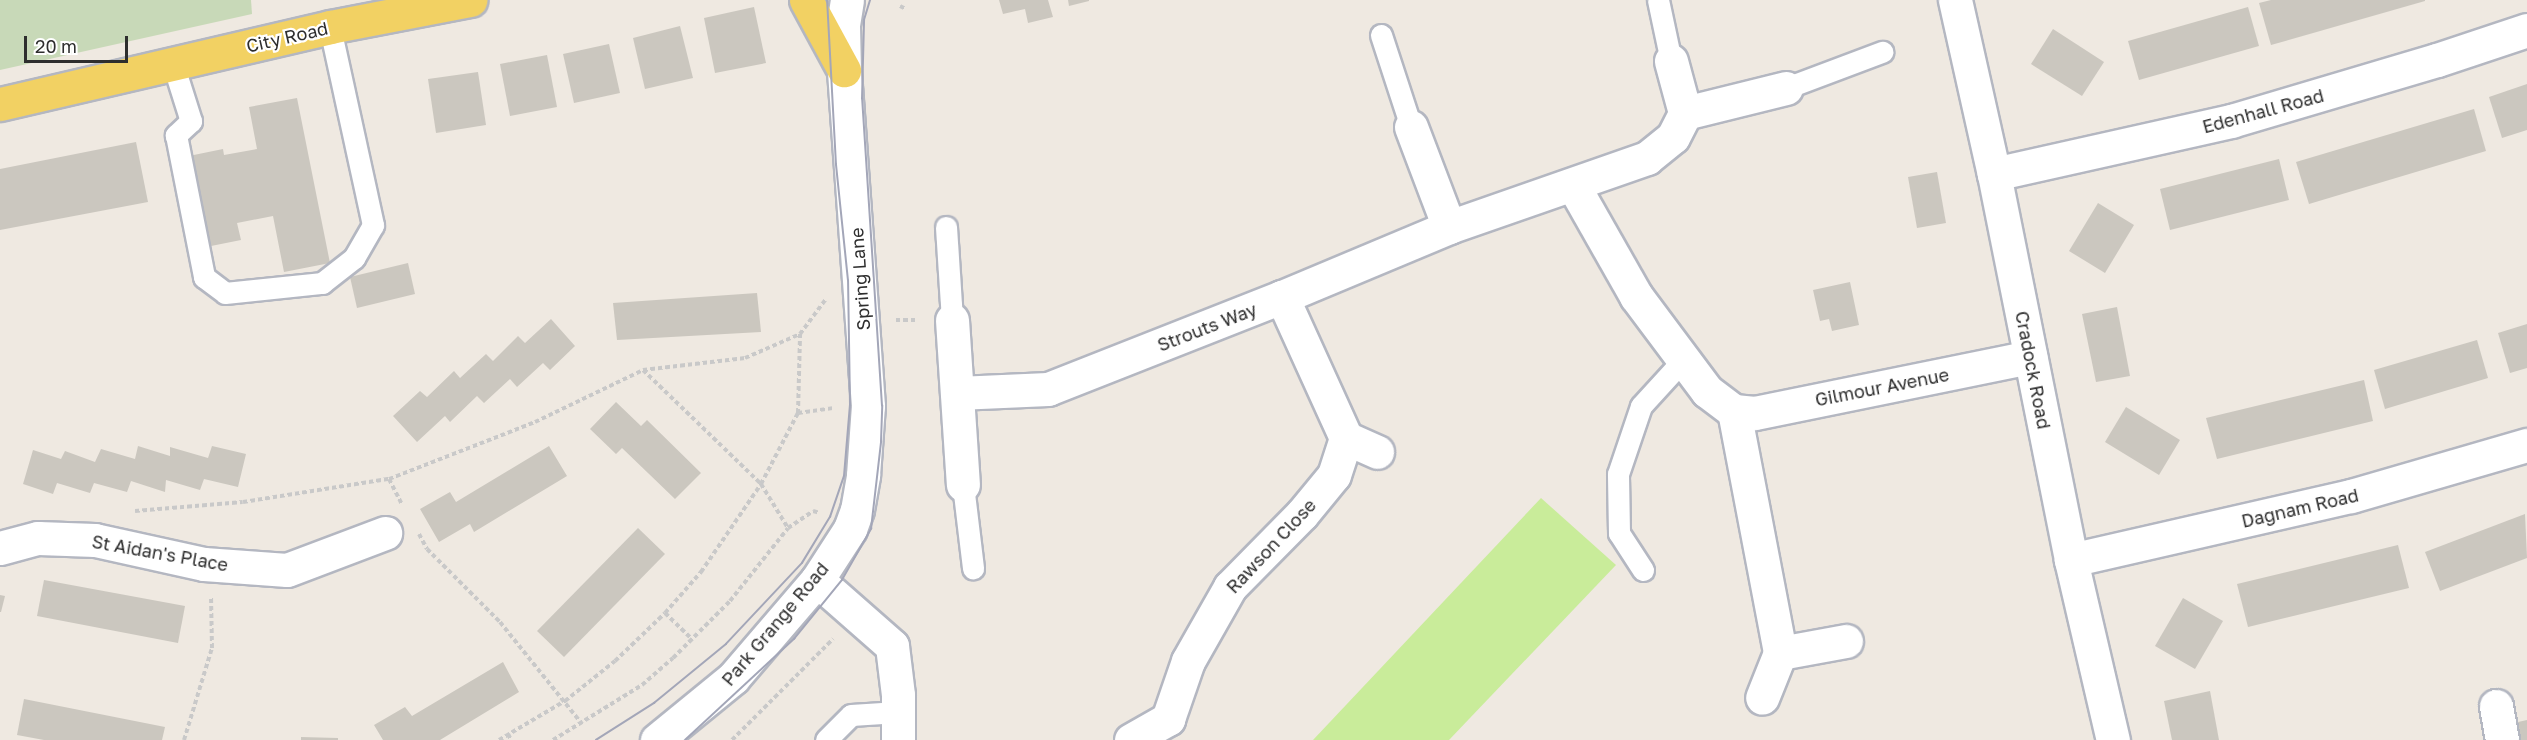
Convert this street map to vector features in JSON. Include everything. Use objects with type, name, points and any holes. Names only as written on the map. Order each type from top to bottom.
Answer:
[{"type":"main road","name":"City Road","points":[[0,104],[330,27],[470,0]]},
{"type":"main road","points":[[806,0],[844,70]]},
{"type":"street","name":"Spring Lane","points":[[835,552],[850,529],[857,510],[864,475],[868,406],[844,70],[843,25],[847,0]]},
{"type":"street","name":"Cradock Road","points":[[1955,0],[1994,174],[2071,560],[2113,740]]},
{"type":"street","name":"Edenhall Road","points":[[1994,174],[2231,121],[2437,60],[2527,30]]},
{"type":"street","points":[[1671,61],[1685,113],[1786,88]]},
{"type":"street","name":"Strouts Way","points":[[957,393],[1048,389],[1282,297],[1449,227],[1647,158],[1672,137],[1685,113]]},
{"type":"street","points":[[1411,127],[1449,227]]},
{"type":"street","points":[[1573,185],[1636,296],[1707,391],[1734,411],[1780,653],[1762,698]]},
{"type":"street","points":[[1282,297],[1346,438],[1377,452]]},
{"type":"street","points":[[952,320],[963,485]]},
{"type":"street","name":"Gilmour Avenue","points":[[1734,411],[1755,412],[2030,357]]},
{"type":"street","name":"Rawson Close","points":[[1131,740],[1170,730],[1188,661],[1230,587],[1302,514],[1334,475],[1346,438]]},
{"type":"street","name":"Dagnam Road","points":[[2071,560],[2351,496],[2527,445]]},
{"type":"street","name":"St Aidan's Place","points":[[0,548],[38,538],[95,540],[204,564],[287,570],[402,523]]},
{"type":"street","name":"Park Grange Road","points":[[657,740],[733,678],[817,580],[835,552]]},
{"type":"street","points":[[817,580],[859,614],[892,646],[898,726]]},
{"type":"street","points":[[1780,653],[1846,641]]},
{"type":"street","points":[[2496,706],[2502,740]]},
{"type":"lane","points":[[1658,0],[1671,61]]},
{"type":"lane","points":[[173,64],[191,121],[176,135],[204,277],[225,293],[322,283],[354,258],[373,225],[330,27]]},
{"type":"lane","points":[[1381,35],[1411,127]]},
{"type":"lane","points":[[1786,88],[1882,52]]},
{"type":"lane","points":[[946,227],[952,320]]},
{"type":"lane","points":[[1643,570],[1619,533],[1618,474],[1641,406],[1683,360]]},
{"type":"lane","points":[[963,485],[973,568]]},
{"type":"lane","points":[[826,740],[851,715],[898,726]]},
{"type":"path","points":[[900,6],[906,9]]},
{"type":"path","points":[[127,512],[243,502],[389,479],[535,422],[643,370],[745,358],[800,334],[827,296],[834,295]]},
{"type":"path","points":[[499,740],[565,701],[615,661],[665,612],[701,572],[761,484],[798,413],[800,334]]},
{"type":"path","points":[[643,370],[761,484],[788,528]]},
{"type":"path","points":[[798,413],[836,407]]},
{"type":"path","points":[[389,479],[402,523],[501,622],[582,724]]},
{"type":"path","points":[[553,740],[642,685],[730,601],[788,528],[813,511]]},
{"type":"path","points":[[184,740],[213,648],[211,600],[204,564]]},
{"type":"path","points":[[665,612],[692,639]]},
{"type":"path","points":[[732,740],[859,614]]},
{"type":"path","points":[[508,734],[511,740]]},
{"type":"green space","points":[[0,0],[251,0],[252,14],[0,70]]},
{"type":"green space","points":[[1541,498],[1616,565],[1449,740],[1313,740]]},
{"type":"building","points":[[999,0],[1048,0],[1053,17],[1028,23],[1025,9],[1003,14]]},
{"type":"building","points":[[1068,0],[1089,0],[1089,1],[1069,6]]},
{"type":"building","points":[[2271,0],[2425,1],[2271,45],[2259,3]]},
{"type":"building","points":[[754,7],[766,63],[715,73],[704,18]]},
{"type":"building","points":[[2248,7],[2259,46],[2139,80],[2128,41]]},
{"type":"building","points":[[680,26],[693,78],[645,89],[633,38]]},
{"type":"building","points":[[2053,29],[2104,62],[2082,96],[2031,64]]},
{"type":"building","points":[[609,44],[620,93],[574,103],[563,54]]},
{"type":"building","points":[[547,55],[557,107],[510,116],[500,64]]},
{"type":"building","points":[[478,72],[486,125],[436,133],[428,79]]},
{"type":"building","points":[[2527,84],[2527,130],[2502,138],[2489,97]]},
{"type":"building","points":[[297,98],[330,263],[284,272],[273,216],[237,223],[241,240],[201,248],[184,157],[223,149],[224,155],[257,149],[249,107]]},
{"type":"building","points":[[2474,109],[2486,151],[2309,204],[2296,162]]},
{"type":"building","points":[[136,142],[148,202],[0,230],[0,169]]},
{"type":"building","points":[[2279,159],[2289,200],[2170,230],[2160,189]]},
{"type":"building","points":[[1937,172],[1946,223],[1917,228],[1908,177]]},
{"type":"building","points":[[2098,203],[2134,225],[2105,273],[2069,251]]},
{"type":"building","points":[[408,263],[415,294],[357,308],[350,277]]},
{"type":"building","points":[[1850,282],[1859,325],[1832,331],[1829,319],[1820,321],[1813,290]]},
{"type":"building","points":[[757,293],[761,332],[617,340],[613,303]]},
{"type":"building","points":[[2117,307],[2130,376],[2096,382],[2082,314]]},
{"type":"building","points":[[551,319],[575,346],[550,370],[543,363],[517,387],[510,379],[484,403],[477,396],[450,422],[445,416],[417,442],[393,416],[420,391],[427,397],[454,371],[460,378],[486,354],[493,361],[518,336],[525,343]]},
{"type":"building","points":[[2527,324],[2527,368],[2510,373],[2498,333]]},
{"type":"building","points":[[2477,340],[2488,378],[2385,409],[2374,370]]},
{"type":"building","points":[[2364,380],[2373,421],[2217,459],[2206,418]]},
{"type":"building","points":[[616,402],[641,426],[647,420],[701,473],[675,499],[622,448],[616,454],[590,429]]},
{"type":"building","points":[[2126,407],[2180,440],[2159,475],[2105,442]]},
{"type":"building","points":[[138,446],[170,456],[170,447],[208,458],[212,446],[246,454],[238,487],[204,479],[200,490],[166,480],[165,492],[131,481],[127,492],[94,483],[90,493],[57,483],[53,494],[23,484],[33,450],[61,459],[65,451],[95,462],[101,449],[135,459]]},
{"type":"building","points":[[549,446],[567,476],[474,532],[470,524],[439,542],[420,509],[450,492],[456,502]]},
{"type":"building","points":[[2525,514],[2527,558],[2440,591],[2425,552]]},
{"type":"building","points":[[638,528],[665,554],[564,657],[537,631]]},
{"type":"building","points":[[2398,545],[2409,588],[2248,627],[2237,584]]},
{"type":"building","points":[[44,580],[185,606],[178,643],[37,616]]},
{"type":"building","points":[[0,595],[5,596],[1,612],[0,612]]},
{"type":"building","points":[[2183,598],[2223,621],[2195,669],[2155,646]]},
{"type":"building","points":[[503,662],[519,692],[440,740],[383,740],[374,725],[405,707],[412,716]]},
{"type":"building","points":[[2210,691],[2219,740],[2172,740],[2164,701]]},
{"type":"building","points":[[24,699],[165,727],[162,740],[44,740],[17,735]]},
{"type":"building","points":[[2527,720],[2527,740],[2521,740],[2518,722]]},
{"type":"building","points":[[301,737],[338,738],[338,740],[301,740]]},
{"type":"tram line","points":[[596,740],[654,703],[726,644],[802,563],[830,517],[844,476],[850,405],[848,281],[836,165],[827,0]]},
{"type":"tram line","points":[[685,740],[794,639],[842,580],[871,529],[881,442],[882,406],[862,99],[864,20],[870,0]]}]
